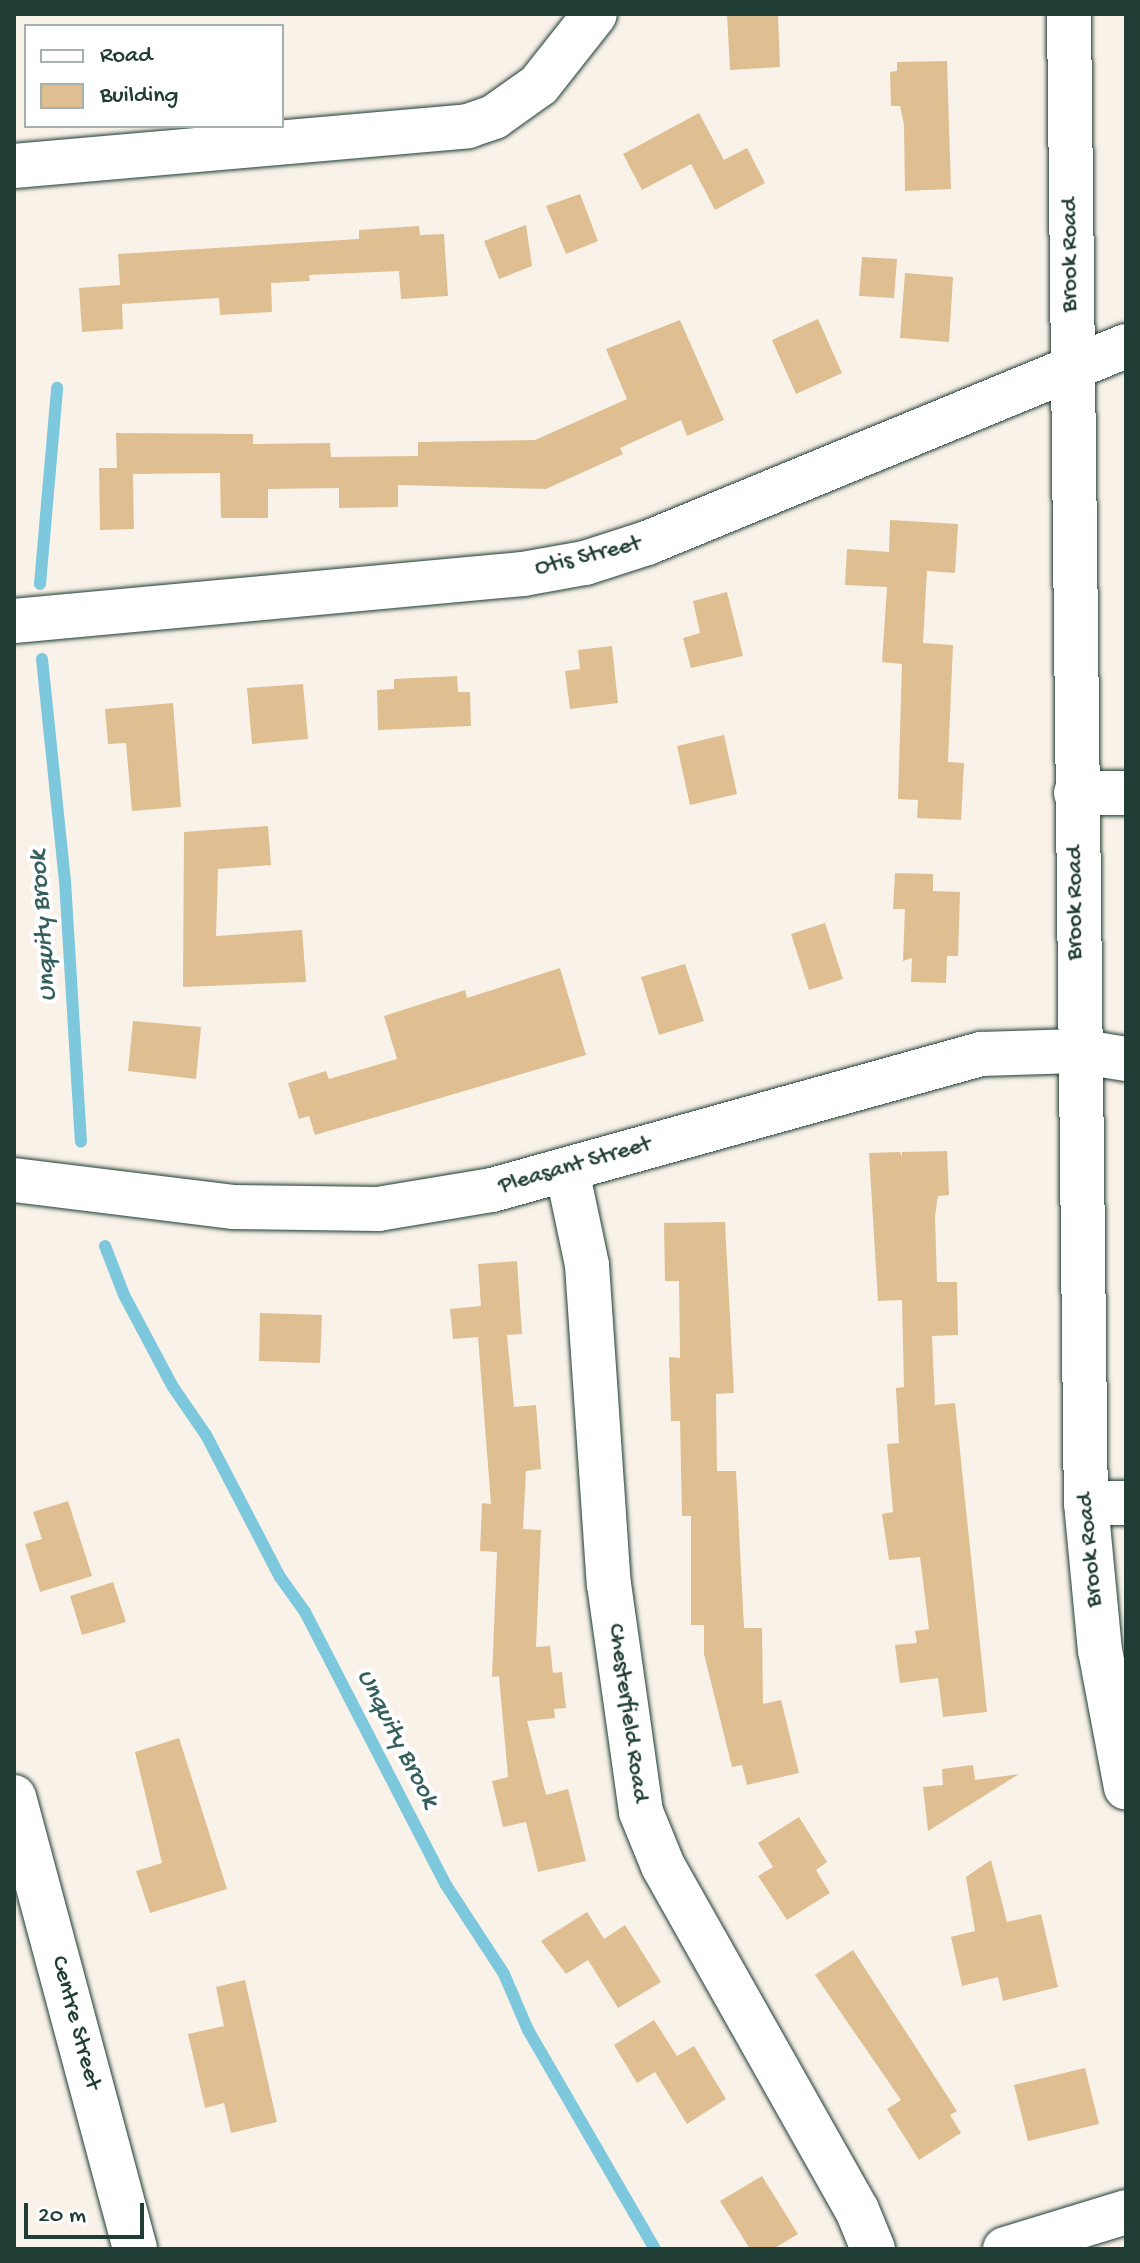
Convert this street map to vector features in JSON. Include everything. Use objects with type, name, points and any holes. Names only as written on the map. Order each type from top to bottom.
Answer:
[{"type":"street","points":[[14,166],[468,126],[494,117],[539,85],[595,14]]},
{"type":"street","name":"Brook Road","points":[[1069,14],[1077,1051],[1106,1503],[1100,1650],[1126,1788]]},
{"type":"street","name":"Otis Street","points":[[14,621],[523,574],[585,563],[647,543],[1126,346]]},
{"type":"street","points":[[1076,793],[1126,793]]},
{"type":"street","name":"Pleasant Street","points":[[14,1180],[234,1207],[345,1211],[456,1198],[567,1170],[952,1061],[1009,1051],[1077,1051],[1126,1059]]},
{"type":"street","name":"Chesterfield Road","points":[[567,1170],[587,1265],[612,1610],[641,1812],[663,1866],[857,2210],[873,2249]]},
{"type":"street","name":"Centre Street","points":[[14,1797],[135,2249]]},
{"type":"street","points":[[1005,2249],[1126,2212]]},
{"type":"building","points":[[727,14],[778,14],[780,67],[730,70]]},
{"type":"building","points":[[947,61],[951,189],[905,191],[904,125],[900,106],[891,106],[890,72],[897,71],[897,62]]},
{"type":"building","points":[[699,113],[724,160],[747,148],[765,183],[715,210],[691,164],[642,190],[623,154]]},
{"type":"building","points":[[580,194],[598,241],[566,254],[546,206]]},
{"type":"building","points":[[526,225],[532,266],[499,279],[484,241]]},
{"type":"building","points":[[419,226],[420,235],[444,234],[448,296],[401,299],[399,271],[309,275],[310,281],[271,283],[272,312],[220,315],[219,298],[122,304],[123,329],[82,332],[79,288],[120,285],[118,254],[359,239],[359,230]]},
{"type":"building","points":[[862,257],[897,259],[894,298],[859,296]]},
{"type":"building","points":[[905,273],[953,277],[949,342],[900,338]]},
{"type":"building","points":[[818,319],[842,373],[796,394],[772,340]]},
{"type":"building","points":[[680,320],[724,420],[687,436],[681,420],[620,448],[623,454],[546,489],[398,485],[398,507],[339,508],[339,488],[268,489],[268,518],[221,518],[220,473],[133,474],[134,529],[100,530],[99,468],[117,468],[116,433],[253,434],[253,444],[330,443],[331,457],[418,456],[418,442],[535,440],[627,399],[606,349]]},
{"type":"building","points":[[890,520],[958,524],[955,573],[927,571],[923,643],[953,645],[948,762],[964,763],[961,820],[917,818],[918,800],[898,799],[902,664],[882,662],[887,587],[845,585],[847,549],[889,552]]},
{"type":"building","points":[[727,592],[743,656],[691,668],[683,638],[700,633],[693,601]]},
{"type":"building","points":[[612,646],[618,703],[570,709],[565,671],[580,669],[578,650]]},
{"type":"building","points":[[457,676],[458,692],[470,692],[471,726],[378,730],[377,690],[394,689],[394,679]]},
{"type":"building","points":[[303,684],[308,739],[252,744],[247,688]]},
{"type":"building","points":[[173,703],[181,807],[132,811],[126,743],[108,744],[105,709]]},
{"type":"building","points":[[724,735],[737,794],[690,805],[677,746]]},
{"type":"building","points":[[268,826],[271,865],[218,869],[216,936],[302,930],[306,982],[183,987],[184,832]]},
{"type":"building","points":[[895,873],[933,874],[933,891],[960,892],[958,956],[947,956],[946,983],[911,982],[912,958],[903,961],[905,909],[893,909]]},
{"type":"building","points":[[825,923],[843,979],[809,990],[791,934]]},
{"type":"building","points":[[685,964],[704,1021],[659,1035],[641,977]]},
{"type":"building","points":[[560,968],[586,1055],[315,1135],[309,1116],[299,1119],[288,1083],[326,1071],[329,1079],[397,1059],[384,1016],[465,990],[467,998]]},
{"type":"building","points":[[133,1021],[201,1027],[196,1079],[128,1071]]},
{"type":"building","points":[[947,1151],[949,1195],[938,1196],[935,1216],[937,1282],[957,1282],[958,1335],[932,1336],[935,1405],[955,1403],[987,1712],[943,1717],[938,1678],[900,1683],[895,1645],[917,1643],[915,1631],[929,1629],[920,1557],[889,1560],[882,1514],[893,1512],[887,1444],[899,1443],[896,1388],[904,1387],[902,1300],[878,1301],[869,1153],[900,1152],[902,1157],[902,1152]]},
{"type":"building","points":[[725,1222],[734,1393],[716,1394],[717,1471],[736,1471],[744,1628],[762,1628],[763,1704],[781,1700],[799,1773],[747,1785],[742,1765],[732,1767],[704,1654],[704,1625],[691,1625],[691,1516],[682,1516],[680,1421],[671,1421],[669,1357],[680,1358],[679,1281],[665,1281],[664,1223]]},
{"type":"building","points":[[517,1261],[522,1334],[507,1335],[514,1407],[536,1405],[541,1469],[526,1471],[523,1529],[541,1530],[536,1647],[550,1646],[553,1673],[562,1672],[566,1708],[554,1709],[555,1718],[527,1721],[546,1795],[568,1789],[586,1861],[538,1872],[526,1822],[503,1827],[492,1781],[508,1777],[499,1676],[492,1677],[497,1552],[480,1551],[482,1503],[491,1504],[478,1337],[453,1339],[450,1309],[481,1306],[478,1264]]},
{"type":"building","points":[[260,1313],[322,1315],[320,1363],[259,1361]]},
{"type":"building","points":[[68,1501],[92,1576],[40,1592],[25,1544],[42,1539],[33,1512]]},
{"type":"building","points":[[113,1582],[126,1622],[82,1635],[70,1596]]},
{"type":"building","points":[[179,1738],[227,1889],[150,1913],[136,1871],[162,1863],[135,1752]]},
{"type":"building","points":[[973,1765],[975,1780],[1019,1774],[928,1831],[923,1787],[943,1785],[942,1769]]},
{"type":"building","points":[[799,1817],[827,1862],[816,1870],[830,1893],[787,1920],[758,1876],[773,1867],[758,1843]]},
{"type":"building","points":[[991,1860],[1007,1922],[1041,1914],[1058,1987],[1003,2001],[998,1977],[962,1986],[951,1937],[975,1931],[966,1877]]},
{"type":"building","points":[[587,1912],[604,1939],[625,1925],[661,1982],[618,2008],[588,1960],[566,1974],[541,1941]]},
{"type":"building","points":[[853,1950],[957,2111],[950,2115],[961,2133],[919,2160],[887,2109],[901,2100],[815,1975]]},
{"type":"building","points":[[245,1980],[277,2122],[231,2133],[224,2103],[205,2108],[188,2034],[224,2026],[216,1987]]},
{"type":"building","points":[[654,2020],[677,2056],[694,2046],[726,2099],[687,2124],[655,2072],[637,2083],[614,2045]]},
{"type":"building","points":[[1085,2068],[1099,2124],[1028,2141],[1014,2085]]},
{"type":"building","points":[[762,2176],[798,2234],[773,2249],[750,2249],[720,2201]]},
{"type":"waterway","name":"Unquity Brook","points":[[40,584],[57,388]]},
{"type":"waterway","name":"Unquity Brook","points":[[42,659],[65,881],[81,1142]]},
{"type":"waterway","name":"Unquity Brook","points":[[105,1246],[124,1295],[173,1387],[206,1435],[280,1577],[305,1612],[446,1885],[504,1974],[528,2030],[655,2249]]}]
